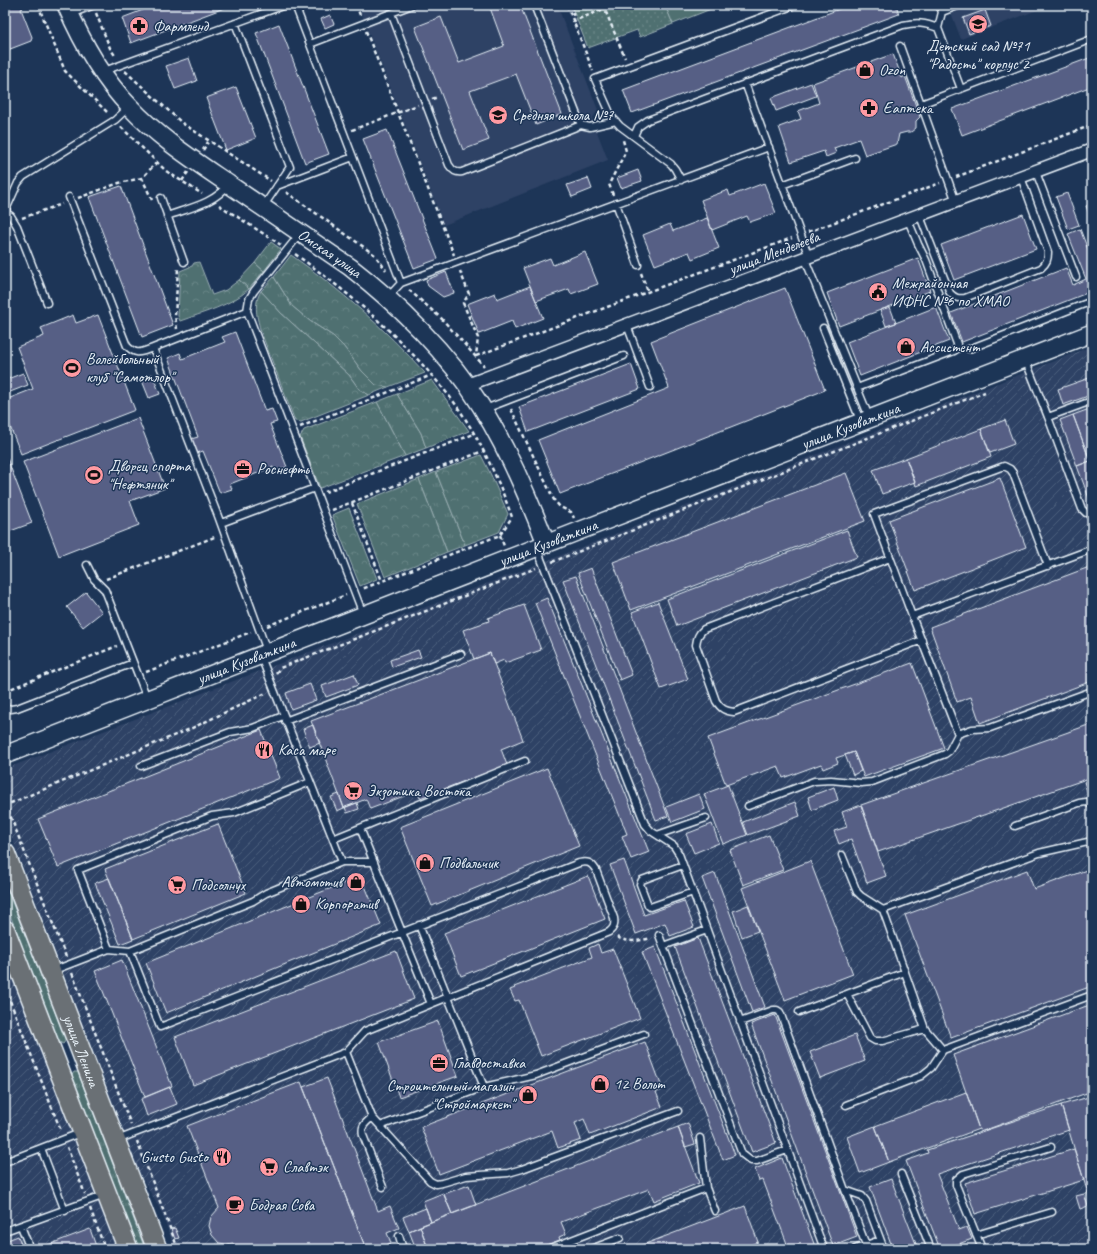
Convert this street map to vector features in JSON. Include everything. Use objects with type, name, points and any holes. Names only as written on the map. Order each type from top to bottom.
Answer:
[{"type":"main road","name":"Омская улица","points":[[68,10],[81,37],[102,72],[129,106],[145,121],[177,148],[350,267],[387,298],[431,342],[454,368],[484,410],[519,477],[541,545]]},
{"type":"main road","name":"улица Кузоваткина","points":[[5,755],[541,545],[1092,333]]},
{"type":"main road","name":"улица Ленина","points":[[5,853],[157,1249]]},
{"type":"main road","name":"улица Ленина","points":[[5,930],[128,1249]]},
{"type":"main road","points":[[57,1065],[82,1055]]},
{"type":"street","name":"улица Менделеева","points":[[467,385],[1092,150]]},
{"type":"lane","points":[[68,10],[94,5]]},
{"type":"lane","points":[[102,72],[285,5]]},
{"type":"lane","points":[[295,5],[401,283]]},
{"type":"lane","points":[[310,44],[412,5]]},
{"type":"lane","points":[[534,5],[581,125]]},
{"type":"lane","points":[[681,180],[676,169],[671,164],[620,126],[612,117],[596,79],[796,5]]},
{"type":"lane","points":[[939,5],[942,12],[938,28],[961,89]]},
{"type":"lane","points":[[942,12],[960,5]]},
{"type":"lane","points":[[391,13],[452,170],[457,172],[581,125],[590,127],[616,121]]},
{"type":"lane","points":[[634,136],[638,127],[648,120],[903,25],[917,22],[938,28]]},
{"type":"lane","points":[[236,23],[295,179]]},
{"type":"lane","points":[[921,104],[1092,39]]},
{"type":"lane","points":[[900,46],[956,202]]},
{"type":"lane","points":[[745,84],[801,235],[807,258],[858,388],[865,420]]},
{"type":"lane","points":[[47,303],[17,226],[11,216],[5,212],[18,183],[23,177],[115,120],[129,106]]},
{"type":"lane","points":[[387,298],[401,283],[769,147]]},
{"type":"lane","points":[[277,186],[353,157]]},
{"type":"lane","points":[[782,185],[855,158]]},
{"type":"lane","points":[[263,208],[290,167]]},
{"type":"lane","points":[[1036,172],[1076,277]]},
{"type":"lane","points":[[914,218],[950,293],[955,298],[965,298],[1041,268],[1046,264],[1048,252],[1021,177]]},
{"type":"lane","points":[[167,216],[204,204],[219,195],[229,184]]},
{"type":"lane","points":[[69,198],[127,346],[133,352],[139,353],[153,348],[247,311]]},
{"type":"lane","points":[[161,198],[182,263]]},
{"type":"lane","points":[[616,203],[638,265]]},
{"type":"lane","points":[[858,388],[954,352],[957,349],[957,344],[926,260],[918,244],[914,218]]},
{"type":"lane","points":[[300,233],[254,291],[249,299],[247,311],[363,615]]},
{"type":"lane","points":[[969,349],[1092,301]]},
{"type":"lane","points":[[627,326],[650,388]]},
{"type":"lane","points":[[824,328],[865,420]]},
{"type":"lane","points":[[153,348],[218,516],[259,629],[264,654],[284,718],[342,862]]},
{"type":"lane","points":[[484,410],[624,356]]},
{"type":"lane","points":[[1025,359],[1082,509],[1086,513],[1092,515]]},
{"type":"lane","points":[[1048,417],[1092,402]]},
{"type":"lane","points":[[958,734],[874,514],[1004,466],[1013,472],[1048,566]]},
{"type":"lane","points":[[221,524],[314,488]]},
{"type":"lane","points":[[541,545],[645,824],[651,831],[674,846],[679,854],[824,1249]]},
{"type":"lane","points":[[912,616],[1092,549]]},
{"type":"lane","points":[[890,558],[704,629],[696,638],[696,645],[716,701],[720,707],[726,711],[734,712],[922,640]]},
{"type":"lane","points":[[87,565],[90,574],[105,590],[147,699]]},
{"type":"lane","points":[[141,766],[230,732],[253,728],[284,718],[461,654]]},
{"type":"lane","points":[[5,707],[11,709],[17,708],[133,663]]},
{"type":"lane","points":[[748,806],[814,781],[831,780],[861,783],[872,782],[945,754],[949,751],[958,734],[972,729],[990,728],[1092,692]]},
{"type":"lane","points":[[333,839],[525,761]]},
{"type":"lane","points":[[109,949],[78,870],[212,816],[234,813],[310,782]]},
{"type":"lane","points":[[1015,826],[1079,803],[1086,802],[1092,805]]},
{"type":"lane","points":[[657,835],[706,818]]},
{"type":"lane","points":[[360,828],[431,1004]]},
{"type":"lane","points":[[883,910],[1039,852],[1092,841]]},
{"type":"lane","points":[[842,855],[857,892],[883,910],[925,1029],[943,1050]]},
{"type":"lane","points":[[115,1140],[346,1052],[365,1031],[609,932],[615,925],[614,918],[596,870],[589,862],[584,861],[160,1027],[130,951]]},
{"type":"lane","points":[[51,972],[109,949],[130,951],[253,901],[266,893],[342,862],[373,862]]},
{"type":"lane","points":[[683,865],[642,880],[640,884],[648,905],[650,906],[693,892]]},
{"type":"lane","points":[[419,925],[484,1087]]},
{"type":"lane","points":[[663,946],[707,930]]},
{"type":"lane","points":[[659,935],[742,1154],[751,1161],[757,1161],[787,1150]]},
{"type":"lane","points":[[799,1012],[905,972]]},
{"type":"lane","points":[[847,994],[870,1038],[875,1041],[882,1041],[925,1029]]},
{"type":"lane","points":[[846,1105],[921,1076],[931,1068],[943,1050],[1092,995]]},
{"type":"lane","points":[[740,1022],[773,1010],[780,1012],[866,1245]]},
{"type":"lane","points":[[380,1126],[484,1087],[536,1075],[644,1034]]},
{"type":"lane","points":[[346,1052],[372,1117],[430,1181],[436,1184],[466,1176],[508,1173],[678,1111]]},
{"type":"lane","points":[[372,1117],[363,1125],[362,1129],[383,1187]]},
{"type":"lane","points":[[5,1162],[83,1132]]},
{"type":"lane","points":[[700,1138],[706,1188],[715,1211]]},
{"type":"lane","points":[[982,1249],[956,1186],[956,1180],[963,1174],[1051,1146]]},
{"type":"lane","points":[[41,1148],[65,1211]]},
{"type":"lane","points":[[901,1174],[931,1249]]},
{"type":"lane","points":[[548,1249],[706,1188]]},
{"type":"lane","points":[[845,1190],[862,1196],[866,1201],[884,1249]]},
{"type":"lane","points":[[5,1231],[107,1195]]},
{"type":"lane","points":[[976,1235],[1052,1212]]},
{"type":"lane","points":[[21,1226],[30,1249]]},
{"type":"lane","points":[[399,1236],[402,1249]]},
{"type":"lane","points":[[591,1249],[620,1238]]},
{"type":"lane","points":[[855,1249],[880,1240]]},
{"type":"path","points":[[356,5],[469,294],[463,303],[478,338],[476,356],[492,376]]},
{"type":"path","points":[[567,5],[596,79]]},
{"type":"path","points":[[572,5],[574,21]]},
{"type":"path","points":[[603,5],[628,66]]},
{"type":"path","points":[[574,21],[614,5]]},
{"type":"path","points":[[344,133],[438,97]]},
{"type":"path","points":[[616,121],[626,151],[609,184],[616,203]]},
{"type":"path","points":[[476,356],[1092,125]]},
{"type":"path","points":[[154,203],[151,200],[142,178],[157,162]]},
{"type":"path","points":[[179,338],[175,316],[177,271],[182,263]]},
{"type":"path","points":[[638,265],[648,292]]},
{"type":"path","points":[[138,675],[500,535],[512,516],[495,474],[474,434],[452,400],[432,375],[292,430]]},
{"type":"path","points":[[508,401],[554,500],[560,506],[571,512],[586,548]]},
{"type":"path","points":[[317,495],[474,434]]},
{"type":"path","points":[[324,513],[482,451]]},
{"type":"path","points":[[352,502],[382,581]]},
{"type":"path","points":[[98,582],[218,535],[212,518],[218,516]]},
{"type":"path","points":[[5,690],[121,644]]},
{"type":"path","points":[[5,804],[69,964],[178,1249]]},
{"type":"path","points":[[623,941],[643,940],[659,935]]},
{"type":"path","points":[[5,988],[105,1249]]},
{"type":"shaded area","name":"Средняя школа №7","points":[[358,5],[557,5],[598,110],[592,119],[608,160],[444,225]]},
{"type":"shaded area","name":"Детский сад №71 \"Радость\" корпус 2","points":[[948,5],[1051,5],[961,39]]},
{"type":"shaded area","points":[[1092,346],[1092,1249],[175,1249],[161,1211],[141,1176],[5,820],[5,769],[564,554]]},
{"type":"shaded area","points":[[5,960],[7,962],[116,1249],[5,1249]]},
{"type":"green space","points":[[571,5],[665,5],[673,24],[640,37],[637,30],[588,48]]},
{"type":"green space","points":[[665,5],[721,5],[673,24]]},
{"type":"green space","points":[[271,242],[281,249],[264,271],[255,263]]},
{"type":"green space","points":[[291,255],[361,310],[394,340],[425,373],[388,387],[376,385],[362,371],[344,347],[333,336],[310,321],[292,306],[274,277]]},
{"type":"green space","points":[[199,262],[212,295],[226,290],[239,280],[249,289],[234,300],[207,312],[180,321],[178,316],[180,271],[192,266],[194,263]]},
{"type":"green space","points":[[255,263],[264,271],[249,289],[239,280]]},
{"type":"green space","points":[[274,277],[292,306],[310,321],[333,336],[344,347],[362,371],[376,384],[388,387],[369,395],[359,389],[349,375],[281,313],[261,291]]},
{"type":"green space","points":[[261,291],[281,313],[349,375],[359,389],[369,395],[301,422],[295,421],[261,332],[256,306]]},
{"type":"green space","points":[[432,380],[469,431],[426,448],[421,433],[397,394]]},
{"type":"green space","points":[[397,394],[421,433],[426,448],[405,456],[377,402]]},
{"type":"green space","points":[[377,402],[405,456],[320,488],[300,437],[304,430]]},
{"type":"green space","points":[[481,455],[508,514],[499,532],[465,545],[436,472]]},
{"type":"green space","points":[[436,472],[465,545],[447,552],[419,479]]},
{"type":"green space","points":[[419,479],[447,552],[385,577],[357,504]]},
{"type":"green space","points":[[349,508],[377,579],[360,586],[332,515]]},
{"type":"green space","points":[[5,884],[66,1040],[63,1044],[59,1042],[5,902]]},
{"type":"green space","points":[[74,1072],[78,1072],[145,1249],[138,1249],[72,1075]]},
{"type":"building","points":[[5,5],[21,5],[23,8],[21,9],[32,37],[31,41],[5,51]]},
{"type":"building","points":[[156,5],[232,5],[131,43],[122,18]]},
{"type":"building","points":[[489,5],[520,5],[562,114],[536,125],[516,74],[470,91],[489,140],[463,150],[415,27],[441,17],[459,63],[504,46]]},
{"type":"building","points":[[850,5],[896,5],[899,14],[632,113],[623,90]]},
{"type":"building","points":[[985,10],[991,26],[969,34],[963,18]]},
{"type":"building","points":[[330,15],[334,24],[325,28],[321,19]]},
{"type":"building","points":[[279,24],[329,154],[305,163],[256,33]]},
{"type":"building","points":[[893,54],[902,78],[905,76],[920,117],[916,121],[916,128],[911,132],[899,134],[897,144],[865,155],[859,139],[834,148],[836,153],[826,157],[824,151],[791,162],[779,127],[801,119],[798,111],[819,103],[813,83]]},
{"type":"building","points":[[1092,57],[1092,86],[962,135],[952,109]]},
{"type":"building","points":[[189,58],[197,81],[175,89],[166,66]]},
{"type":"building","points":[[811,83],[816,96],[776,111],[771,98]]},
{"type":"building","points":[[236,87],[256,138],[226,150],[206,98]]},
{"type":"building","points":[[387,130],[438,259],[414,268],[363,139]]},
{"type":"building","points":[[638,170],[642,181],[621,188],[617,178]]},
{"type":"building","points":[[588,178],[592,189],[572,197],[567,185]]},
{"type":"building","points":[[764,183],[776,213],[750,222],[747,216],[712,230],[701,200],[728,190],[730,196]]},
{"type":"building","points":[[121,186],[173,325],[142,337],[89,197]]},
{"type":"building","points":[[1067,193],[1079,225],[1068,229],[1056,197]]},
{"type":"building","points":[[1092,203],[1092,222],[1086,206]]},
{"type":"building","points":[[1023,214],[1036,249],[954,280],[941,245]]},
{"type":"building","points":[[707,218],[719,248],[692,259],[689,252],[655,265],[643,235],[670,224],[673,231]]},
{"type":"building","points":[[1080,229],[1092,260],[1092,291],[962,342],[951,313],[1066,268],[1073,285],[1086,279],[1068,234]]},
{"type":"building","points":[[585,252],[598,284],[571,294],[569,289],[536,301],[523,268],[550,258],[553,265]]},
{"type":"building","name":"Межрайонная ИФНС №6 по ХМАО","points":[[918,258],[930,291],[839,326],[827,293]]},
{"type":"building","points":[[446,272],[454,293],[443,297],[428,286],[426,280]]},
{"type":"building","points":[[530,286],[543,318],[515,329],[512,321],[479,334],[467,304],[495,293],[497,299]]},
{"type":"building","points":[[785,288],[825,390],[560,494],[538,440],[669,388],[651,341]]},
{"type":"building","points":[[890,307],[896,323],[886,326],[880,310]]},
{"type":"building","points":[[936,307],[949,341],[860,376],[847,342]]},
{"type":"building","name":"Волейбольный клуб \"Самотлор\"","points":[[73,315],[76,323],[98,315],[135,410],[21,454],[5,414],[5,400],[33,389],[17,347],[44,336],[41,328]]},
{"type":"building","points":[[235,332],[265,411],[272,409],[277,422],[270,424],[287,467],[275,471],[273,467],[230,484],[232,489],[220,493],[203,451],[197,453],[191,439],[198,437],[168,358],[180,353],[182,359],[225,342],[222,337]]},
{"type":"building","points":[[631,364],[640,389],[528,432],[519,407]]},
{"type":"building","points":[[23,373],[28,385],[5,394],[5,380]]},
{"type":"building","points":[[152,374],[160,394],[149,398],[141,378]]},
{"type":"building","points":[[1092,377],[1092,397],[1089,398],[1088,396],[1063,405],[1058,389]]},
{"type":"building","points":[[1092,408],[1092,466],[1073,415]]},
{"type":"building","points":[[1073,415],[1090,461],[1077,466],[1060,420]]},
{"type":"building","name":"Дворец спорта \"Нефтяник\"","points":[[138,418],[165,488],[130,501],[139,525],[59,556],[23,462]]},
{"type":"building","points":[[1005,420],[1014,444],[990,453],[981,429]]},
{"type":"building","points":[[981,429],[991,457],[916,486],[906,458]]},
{"type":"building","points":[[5,453],[32,523],[5,533]]},
{"type":"building","points":[[906,458],[915,482],[882,494],[873,470]]},
{"type":"building","points":[[1090,461],[1092,466],[1092,500],[1090,501],[1077,466]]},
{"type":"building","points":[[846,473],[865,521],[631,610],[613,562]]},
{"type":"building","points":[[1000,478],[1026,547],[915,590],[889,520]]},
{"type":"building","points":[[847,530],[857,557],[677,626],[667,599]]},
{"type":"building","points":[[1092,566],[1092,681],[980,723],[971,697],[957,702],[930,627]]},
{"type":"building","points":[[591,568],[632,675],[620,680],[578,573]]},
{"type":"building","points":[[576,576],[668,816],[656,820],[563,580]]},
{"type":"building","points":[[86,592],[102,612],[83,627],[67,607]]},
{"type":"building","points":[[547,598],[649,852],[631,859],[622,836],[627,834],[535,603]]},
{"type":"building","points":[[658,602],[688,679],[661,689],[632,612]]},
{"type":"building","points":[[524,605],[541,650],[505,663],[504,660],[494,664],[490,653],[474,659],[463,630],[489,621],[488,618]]},
{"type":"building","points":[[418,650],[421,657],[392,667],[390,660]]},
{"type":"building","points":[[490,653],[523,740],[501,749],[507,765],[420,798],[417,791],[370,809],[366,799],[344,808],[311,721]]},
{"type":"building","points":[[912,663],[944,748],[864,777],[854,752],[836,758],[838,763],[823,769],[821,764],[783,778],[778,766],[726,785],[708,738]]},
{"type":"building","points":[[354,674],[358,685],[326,697],[322,686]]},
{"type":"building","points":[[310,684],[316,700],[291,709],[286,693]]},
{"type":"building","points":[[1091,724],[1092,777],[878,852],[861,805]]},
{"type":"building","points":[[313,725],[320,743],[310,747],[303,729]]},
{"type":"building","points":[[261,730],[280,778],[58,867],[38,819]]},
{"type":"building","points":[[854,752],[861,771],[853,775],[845,755]]},
{"type":"building","points":[[547,768],[579,846],[432,906],[400,827]]},
{"type":"building","points":[[1092,779],[1092,796],[1089,797],[1084,782]]},
{"type":"building","points":[[728,785],[747,835],[723,844],[704,794]]},
{"type":"building","points":[[834,787],[838,800],[812,810],[808,797]]},
{"type":"building","points":[[339,794],[344,808],[337,811],[331,797]]},
{"type":"building","points":[[699,794],[705,809],[672,822],[666,807]]},
{"type":"building","points":[[795,802],[800,816],[748,835],[743,822]]},
{"type":"building","points":[[357,803],[359,809],[347,813],[345,807]]},
{"type":"building","points":[[861,805],[886,876],[867,883],[851,839],[839,844],[834,831],[847,827],[842,812]]},
{"type":"building","name":"Подсолнух","points":[[218,824],[246,893],[133,939],[105,869]]},
{"type":"building","points":[[712,824],[719,843],[694,853],[686,834]]},
{"type":"building","points":[[769,835],[783,870],[743,885],[730,850]]},
{"type":"building","points":[[624,860],[644,915],[684,901],[694,927],[670,936],[665,923],[636,934],[610,865]]},
{"type":"building","points":[[810,861],[853,974],[785,1000],[742,888]]},
{"type":"building","points":[[1092,868],[1092,986],[951,1038],[905,915],[1027,870],[1034,889]]},
{"type":"building","points":[[715,873],[765,1007],[752,1012],[702,878]]},
{"type":"building","points":[[361,876],[381,925],[166,1013],[146,963]]},
{"type":"building","points":[[588,876],[605,919],[461,976],[444,933]]},
{"type":"building","points":[[109,878],[133,939],[120,944],[95,883]]},
{"type":"building","points":[[748,905],[758,931],[742,937],[733,911]]},
{"type":"building","points":[[698,938],[776,1143],[752,1152],[675,947]]},
{"type":"building","points":[[598,944],[601,953],[613,949],[640,1018],[541,1056],[519,1000],[515,1001],[510,990],[515,988],[514,987],[592,957],[589,948]]},
{"type":"building","points":[[655,947],[735,1155],[723,1160],[642,952]]},
{"type":"building","points":[[396,951],[414,999],[193,1085],[175,1037]]},
{"type":"building","points":[[122,960],[172,1086],[145,1097],[95,971]]},
{"type":"building","points":[[1092,1004],[1092,1091],[980,1132],[953,1055]]},
{"type":"building","points":[[775,1015],[857,1237],[833,1246],[751,1024]]},
{"type":"building","points":[[438,1021],[458,1076],[399,1097],[379,1042]]},
{"type":"building","points":[[855,1035],[865,1061],[820,1078],[810,1052]]},
{"type":"building","points":[[645,1042],[663,1090],[656,1092],[662,1107],[590,1135],[584,1119],[575,1123],[581,1140],[558,1148],[552,1131],[439,1174],[421,1127]]},
{"type":"building","points":[[327,1078],[378,1211],[390,1206],[399,1228],[387,1233],[391,1243],[377,1249],[366,1249],[303,1087]]},
{"type":"building","name":"Славтэк","points":[[301,1082],[366,1249],[235,1249],[233,1243],[219,1243],[212,1235],[209,1226],[211,1217],[219,1208],[187,1126]]},
{"type":"building","points":[[170,1087],[177,1104],[147,1116],[141,1099]]},
{"type":"building","points":[[966,1092],[979,1129],[889,1162],[875,1126]]},
{"type":"building","points":[[1092,1096],[1092,1199],[1091,1196],[1089,1197],[1061,1105]]},
{"type":"building","points":[[1061,1105],[1069,1130],[937,1174],[959,1230],[967,1227],[972,1239],[945,1249],[940,1249],[906,1161],[928,1153],[927,1150]]},
{"type":"building","points":[[688,1123],[695,1144],[685,1147],[678,1127]]},
{"type":"building","points":[[875,1126],[889,1162],[860,1173],[847,1137]]},
{"type":"building","points":[[678,1127],[699,1183],[654,1201],[649,1189],[561,1222],[566,1234],[559,1237],[560,1240],[535,1249],[428,1249],[420,1226]]},
{"type":"building","points":[[1074,1149],[1084,1180],[975,1214],[965,1183]]},
{"type":"building","points":[[782,1158],[816,1249],[801,1249],[799,1245],[789,1249],[763,1180],[759,1181],[755,1169]]},
{"type":"building","points":[[891,1179],[918,1249],[893,1249],[870,1187]]},
{"type":"building","points":[[469,1185],[476,1205],[452,1214],[444,1194]]},
{"type":"building","points":[[443,1193],[452,1214],[431,1222],[423,1201]]},
{"type":"building","points":[[1084,1194],[1088,1206],[1080,1209],[1076,1196]]},
{"type":"building","points":[[745,1206],[758,1242],[740,1249],[632,1249]]},
{"type":"building","points":[[426,1208],[431,1222],[409,1231],[403,1217]]},
{"type":"building","points":[[420,1226],[428,1249],[416,1249],[409,1231]]},
{"type":"building","points":[[175,1228],[179,1238],[175,1239],[171,1229]]},
{"type":"building","points":[[90,1229],[97,1249],[50,1249],[48,1245]]},
{"type":"building","points":[[18,1236],[23,1249],[5,1249],[5,1241]]},
{"type":"building","points":[[389,1244],[391,1249],[377,1249]]},
{"type":"building","points":[[957,1244],[959,1249],[945,1249]]},
{"type":"place","name":"Детский сад №71 \"Радость\" корпус 2","points":[[978,24]]},
{"type":"place","name":"Фармленд","points":[[139,26]]},
{"type":"place","name":"Ozon","points":[[865,70]]},
{"type":"place","name":"Еаптека","points":[[869,108]]},
{"type":"place","name":"Средняя школа №7","points":[[498,115]]},
{"type":"place","name":"Межрайонная ИФНС №6 по ХМАО","points":[[878,292]]},
{"type":"place","name":"Ассистент","points":[[906,347]]},
{"type":"place","name":"Волейбольный клуб \"Самотлор\"","points":[[72,368]]},
{"type":"place","name":"Роснефть","points":[[243,469]]},
{"type":"place","name":"Дворец спорта \"Нефтяник\"","points":[[94,475]]},
{"type":"place","name":"Каса маре","points":[[264,750]]},
{"type":"place","name":"Экзотика Востока","points":[[353,791]]},
{"type":"place","name":"Подвальчик","points":[[425,863]]},
{"type":"place","name":"Автомотив","points":[[356,882]]},
{"type":"place","name":"Подсолнух","points":[[177,885]]},
{"type":"place","name":"Корпоратив","points":[[301,904]]},
{"type":"place","name":"Главдоставка","points":[[439,1063]]},
{"type":"place","name":"12 Вольт","points":[[600,1084]]},
{"type":"place","name":"Строительный магазин \"Строймаркет\"","points":[[528,1095]]},
{"type":"place","name":"Giusto Gusto","points":[[222,1157]]},
{"type":"place","name":"Славтэк","points":[[269,1167]]},
{"type":"place","name":"Бодрая Сова","points":[[235,1205]]}]
